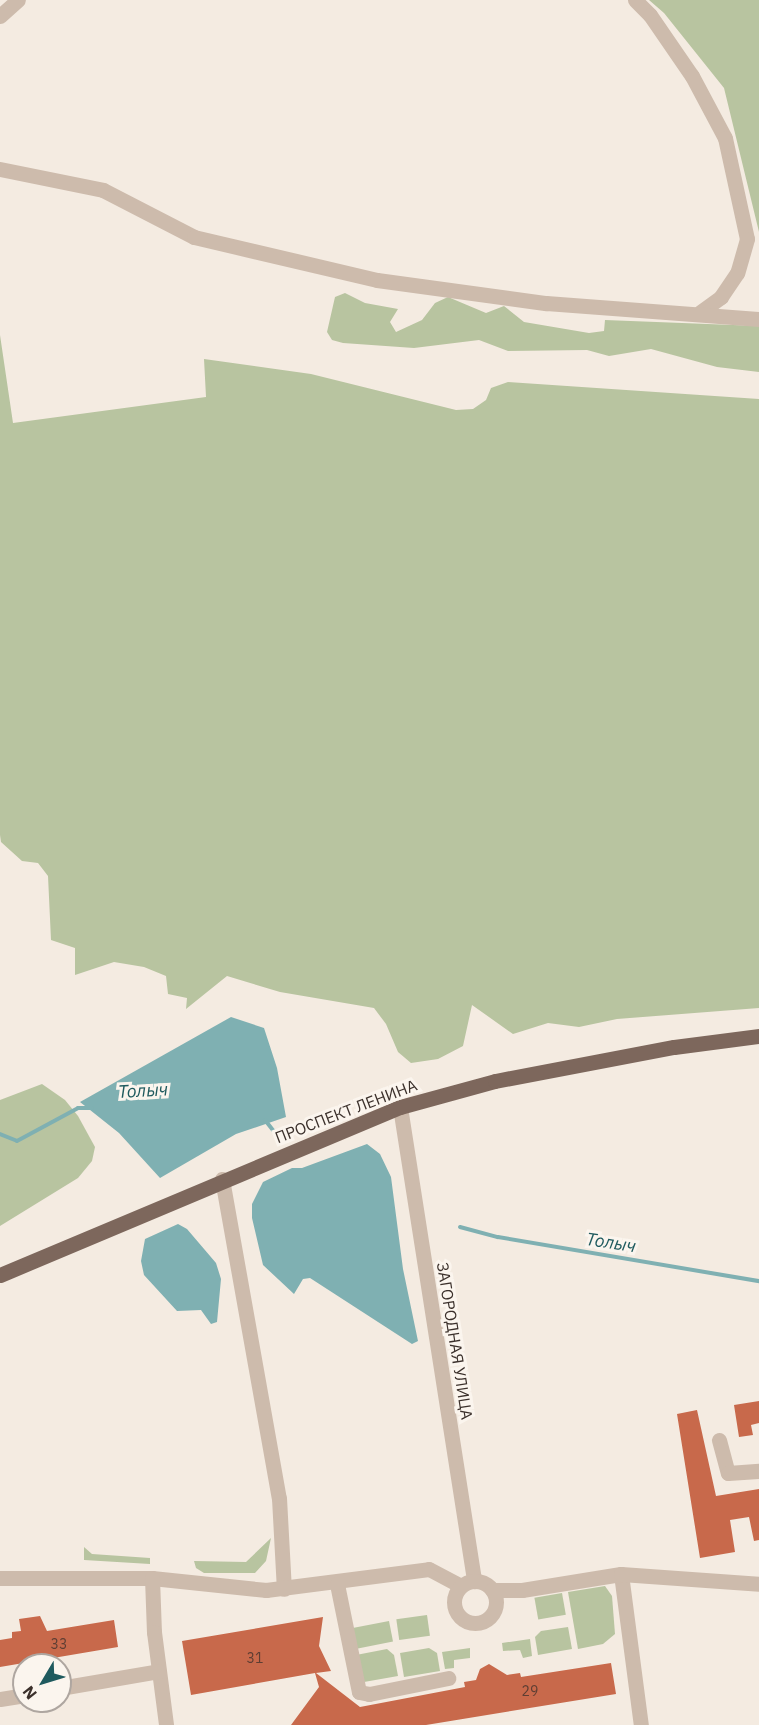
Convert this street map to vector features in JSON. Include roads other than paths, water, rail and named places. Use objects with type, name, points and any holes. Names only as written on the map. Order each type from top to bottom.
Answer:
[{"type":"main road","name":"ПРОСПЕКТ ЛЕНИНА","points":[[0,1275],[222,1179],[400,1107],[495,1081],[674,1047],[759,1036]]},
{"type":"street","points":[[0,16],[18,0]]},
{"type":"street","points":[[635,0],[650,15],[692,76],[725,138],[747,239],[737,273],[721,297],[700,312]]},
{"type":"street","points":[[0,169],[103,190],[194,237],[377,280],[546,303],[700,312],[759,319]]},
{"type":"street","name":"ЗАГОРОДНАЯ УЛИЦА","points":[[400,1107],[468,1583]]},
{"type":"street","points":[[222,1179],[279,1498],[284,1589]]},
{"type":"street","points":[[719,1440],[728,1473],[759,1471]]},
{"type":"street","points":[[0,1578],[152,1578],[284,1589],[337,1584],[429,1569],[492,1590],[522,1590],[621,1574],[759,1584]]},
{"type":"street","points":[[621,1574],[640,1725]]},
{"type":"street","points":[[152,1578],[159,1671],[166,1725]]},
{"type":"street","points":[[468,1583],[454,1604],[459,1616],[471,1623],[490,1616],[496,1603],[492,1590]]},
{"type":"street","points":[[337,1584],[359,1692],[369,1694],[448,1678]]},
{"type":"street","points":[[72,1686],[159,1671]]},
{"type":"water","points":[[231,1017],[264,1028],[277,1068],[286,1117],[236,1134],[160,1178],[119,1133],[80,1102]]},
{"type":"water","points":[[367,1144],[380,1154],[391,1177],[403,1269],[418,1341],[412,1344],[310,1278],[303,1279],[294,1294],[263,1265],[252,1218],[252,1204],[263,1182],[292,1168],[302,1168]]},
{"type":"water","points":[[178,1224],[187,1229],[216,1263],[221,1279],[217,1322],[211,1324],[201,1310],[177,1311],[144,1275],[141,1261],[145,1239]]},
{"type":"waterway","name":"Толыч","points":[[0,1134],[17,1141],[78,1108],[92,1108]]},
{"type":"waterway","name":"Толыч","points":[[265,1120],[279,1138]]},
{"type":"waterway","name":"Толыч","points":[[460,1227],[498,1237],[759,1281]]}]
